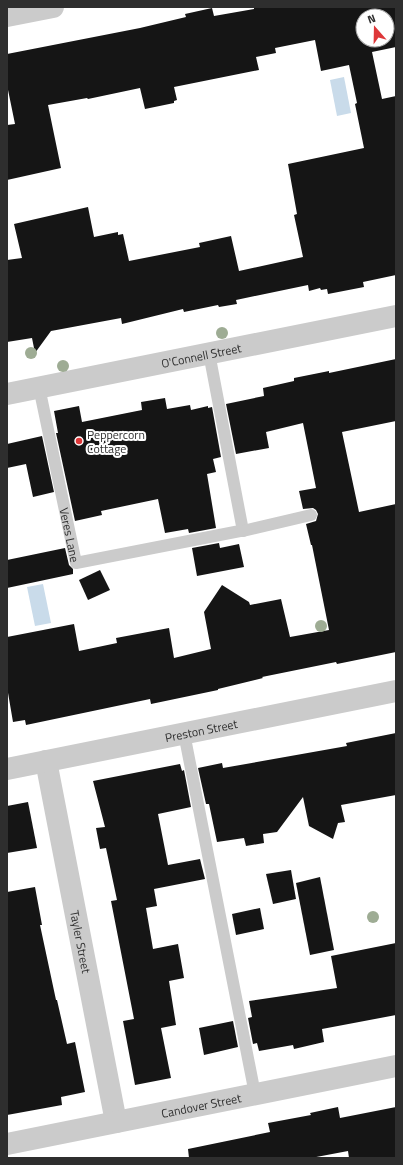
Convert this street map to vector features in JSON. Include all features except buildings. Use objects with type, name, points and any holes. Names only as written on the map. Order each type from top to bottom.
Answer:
[{"type":"street","points":[[7,16],[53,7]]},
{"type":"street","name":"O'Connell Street","points":[[7,394],[396,316]]},
{"type":"street","name":"Preston Street","points":[[7,769],[396,690]]},
{"type":"street","name":"Tayler Street","points":[[46,761],[116,1122]]},
{"type":"street","name":"Candover Street","points":[[7,1144],[396,1066]]},
{"type":"lane","points":[[209,354],[243,531]]},
{"type":"lane","name":"Veres Lane","points":[[39,387],[76,563],[243,531],[311,515]]},
{"type":"lane","points":[[184,733],[255,1094]]},
{"type":"water","points":[[344,77],[351,113],[337,116],[330,80]]},
{"type":"water","points":[[43,584],[51,623],[35,626],[27,587]]},
{"type":"place","name":"Peppercorn Cottage","points":[[79,441]]}]
